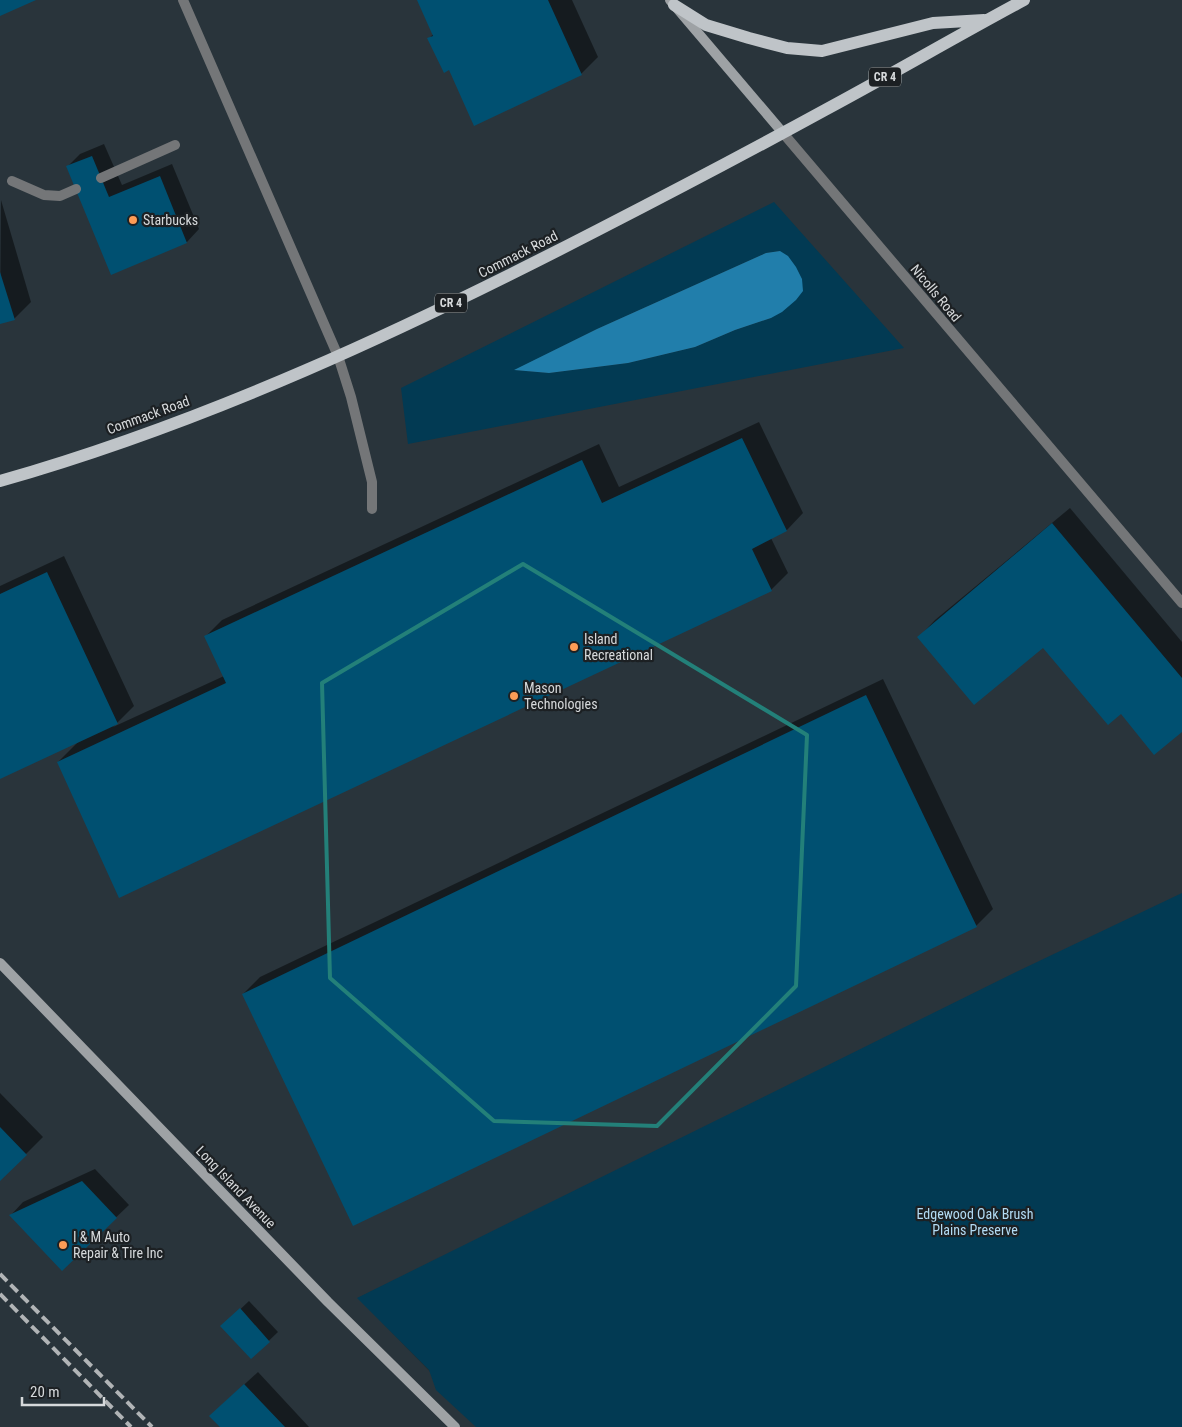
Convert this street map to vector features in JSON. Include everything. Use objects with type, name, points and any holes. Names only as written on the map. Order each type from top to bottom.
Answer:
[{"type":"main road","name":"Commack Road","points":[[0,481],[57,464],[242,396],[338,356],[490,285],[783,133],[1024,0]]},
{"type":"main road","points":[[672,2],[706,24],[787,48],[822,51],[933,23],[987,20]]},
{"type":"street","points":[[183,0],[338,356],[352,397],[372,482],[372,509]]},
{"type":"street","name":"Nicolls Road","points":[[672,2],[1182,603]]},
{"type":"street","points":[[101,178],[175,145]]},
{"type":"street","points":[[12,181],[44,195],[60,196],[76,190]]},
{"type":"street","name":"Long Island Avenue","points":[[0,963],[328,1302],[455,1427]]},
{"type":"highlighted area","points":[[523,564],[807,735],[796,986],[657,1126],[494,1121],[330,978],[322,683]]},
{"type":"shaded area","points":[[0,0],[1182,0],[1182,895],[358,1298],[484,1427],[0,1427]]},
{"type":"shaded area","points":[[780,251],[788,256],[796,267],[802,279],[803,291],[782,312],[771,318],[735,330],[695,347],[628,363],[549,373],[514,370],[597,329],[766,253]]},
{"type":"green space","points":[[774,202],[904,348],[408,444],[401,388]],"holes":[[[780,251],[771,318],[735,330],[695,347],[628,363],[549,373],[515,370],[597,329],[766,253]]]},
{"type":"green space","name":"Edgewood Oak Brush Plains Preserve","points":[[1182,893],[1182,1427],[476,1427],[436,1390],[429,1370],[357,1298],[1016,972]]},
{"type":"building","points":[[0,0],[36,0],[0,16]]},
{"type":"building","points":[[417,0],[548,0],[582,75],[474,126],[449,70],[444,73],[427,38],[433,36]]},
{"type":"building","name":"Starbucks","points":[[92,156],[109,197],[160,176],[187,243],[111,275],[66,166]]},
{"type":"building","points":[[0,272],[15,320],[0,324]]},
{"type":"building","points":[[742,438],[787,531],[752,549],[772,591],[119,898],[57,762],[226,683],[204,636],[582,460],[602,503]]},
{"type":"building","points":[[1052,523],[1182,678],[1182,732],[1154,755],[1121,714],[1108,725],[1043,648],[974,705],[917,637]]},
{"type":"building","points":[[47,572],[118,724],[0,779],[0,594]]},
{"type":"building","points":[[866,695],[977,927],[353,1226],[242,994]]},
{"type":"building","points":[[0,1127],[27,1155],[0,1181]]},
{"type":"building","name":"I & M Auto Repair & Tire Inc","points":[[82,1181],[117,1218],[62,1271],[9,1215]]},
{"type":"building","points":[[240,1308],[270,1342],[251,1359],[220,1326]]},
{"type":"building","points":[[244,1384],[285,1427],[220,1427],[209,1416]]},
{"type":"railway","points":[[0,1274],[152,1427]]},
{"type":"railway","points":[[0,1294],[131,1427]]},
{"type":"place","name":"Starbucks","points":[[133,220]]},
{"type":"place","name":"Island Recreational","points":[[574,647]]},
{"type":"place","name":"Mason Technologies","points":[[514,696]]},
{"type":"place","name":"I & M Auto Repair & Tire Inc","points":[[63,1245]]}]
